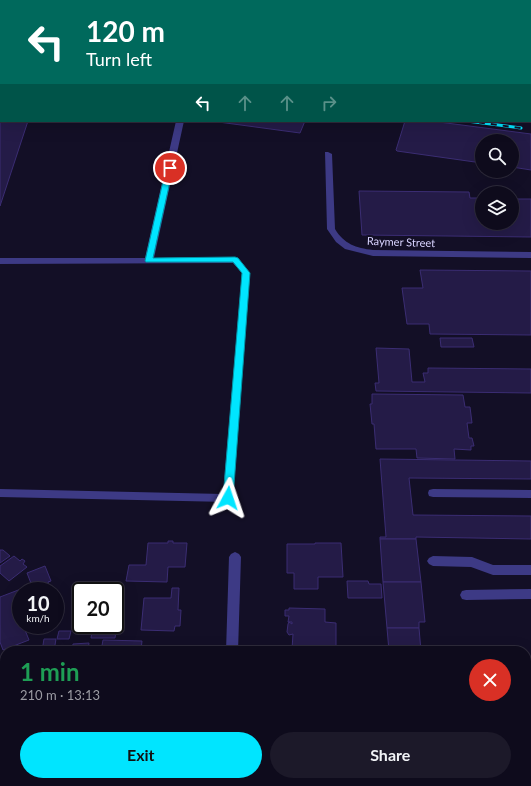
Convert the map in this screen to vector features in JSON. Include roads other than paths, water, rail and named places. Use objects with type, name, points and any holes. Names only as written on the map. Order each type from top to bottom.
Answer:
[{"type":"street","points":[[149,261],[180,122]]},
{"type":"street","name":"Raymer Street","points":[[328,154],[331,229],[336,238],[345,246],[357,251],[373,253],[531,255]]},
{"type":"street","points":[[0,261],[235,260],[246,273],[228,498],[0,493]]},
{"type":"street","points":[[433,493],[531,494]]},
{"type":"street","points":[[232,646],[235,557]]},
{"type":"street","points":[[433,561],[472,562],[493,570],[531,570]]},
{"type":"street","points":[[466,595],[531,594]]},
{"type":"railway","points":[[475,122],[521,128]]}]
